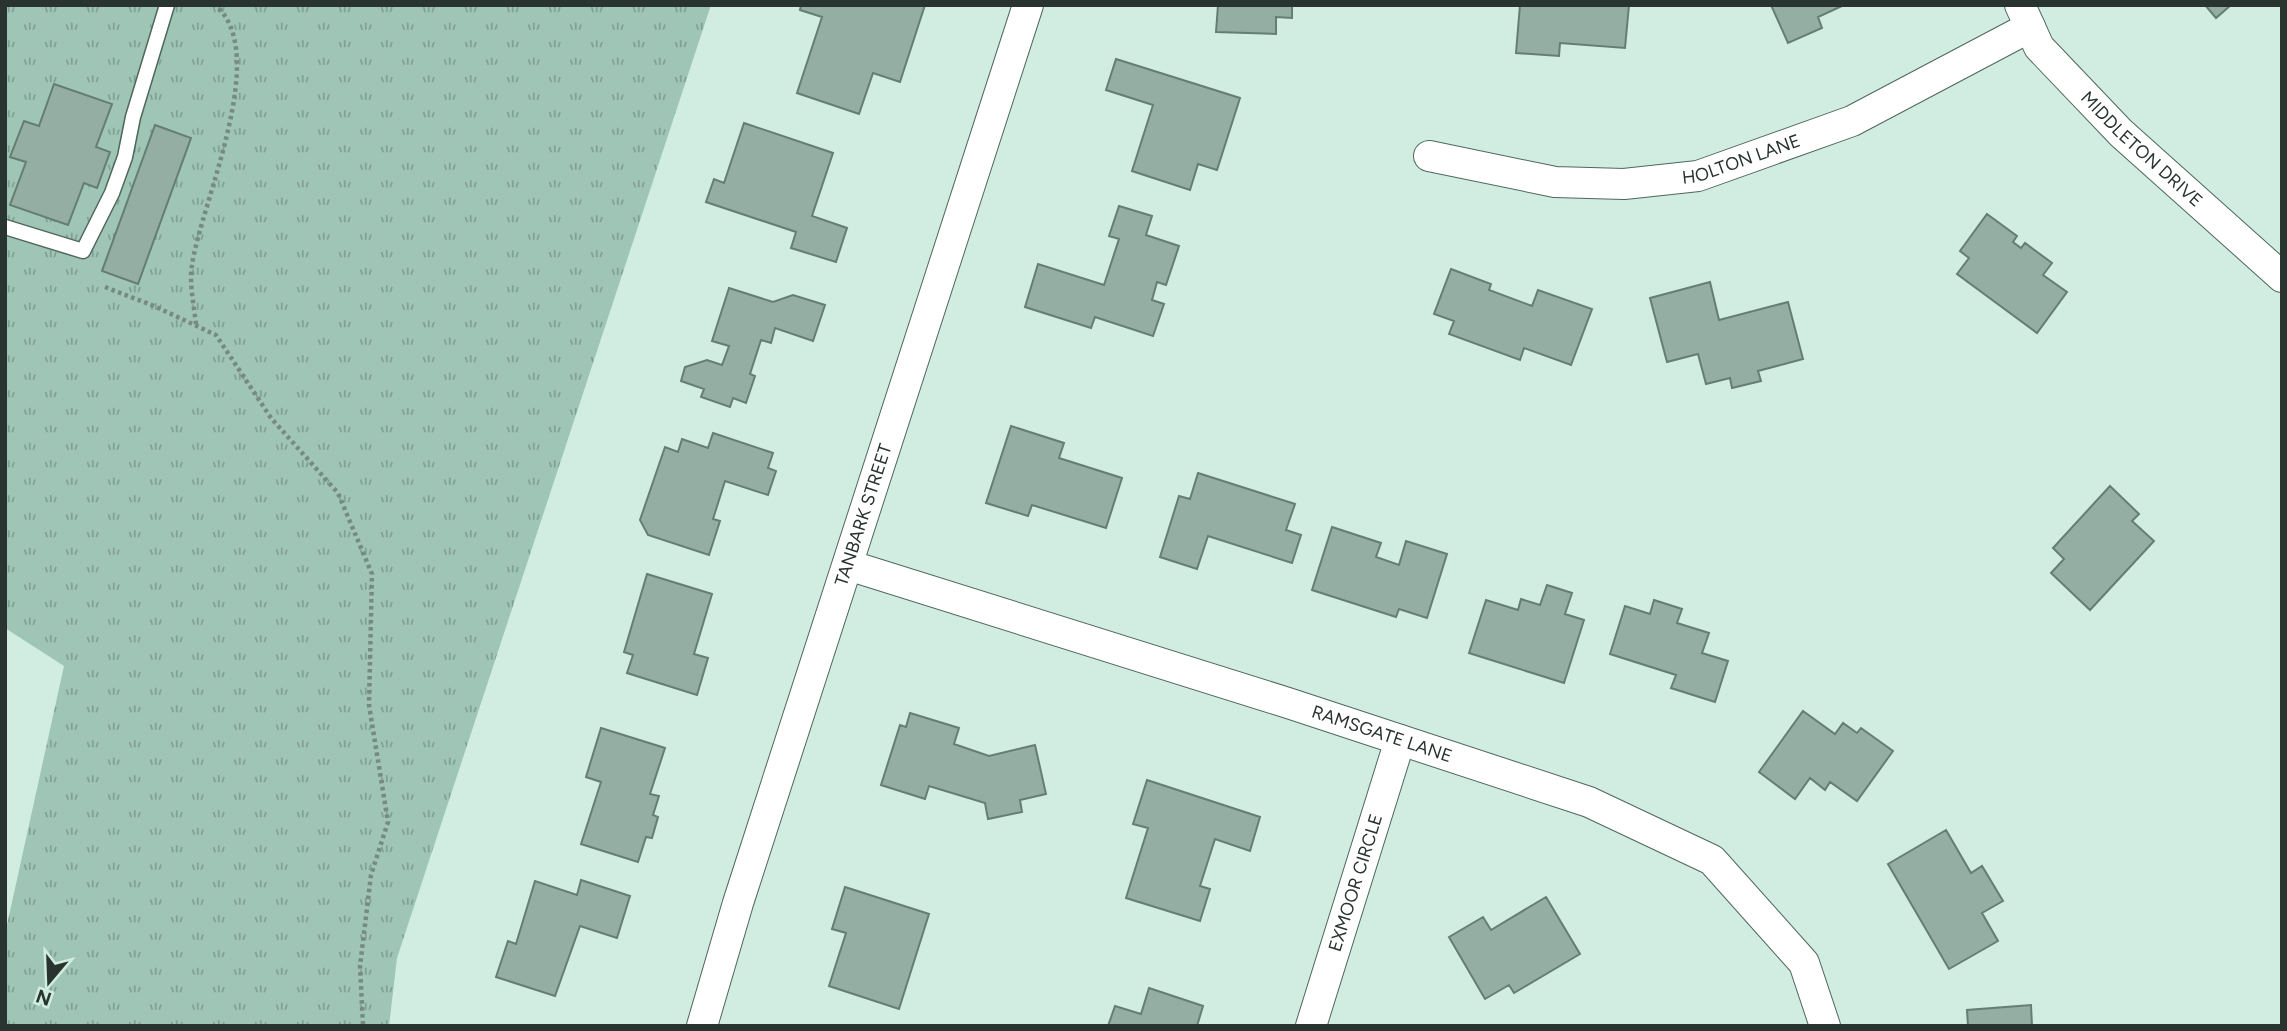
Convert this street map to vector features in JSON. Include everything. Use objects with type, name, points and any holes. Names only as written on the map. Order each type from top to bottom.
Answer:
[{"type":"street","name":"TANBARK STREET","points":[[702,1026],[1028,5]]},
{"type":"street","name":"HOLTON LANE","points":[[1429,156],[1555,183],[1624,184],[1698,176],[1852,121],[2025,16]]},
{"type":"street","name":"MIDDLETON DRIVE","points":[[2025,16],[2039,47],[2121,133],[2282,277]]},
{"type":"street","name":"RAMSGATE LANE","points":[[848,565],[1590,802],[1712,860],[1804,963],[1825,1026]]},
{"type":"street","name":"EXMOOR CIRCLE","points":[[1311,1026],[1400,740]]},
{"type":"lane","points":[[5,227],[83,251],[112,193],[125,157],[133,117],[167,5]]},
{"type":"path","points":[[196,325],[191,267],[232,116],[238,50],[228,16],[216,5]]},
{"type":"path","points":[[105,287],[216,335],[271,418],[338,493],[372,574],[369,705],[388,822],[371,875],[360,966],[363,1026]]},
{"type":"green space","points":[[5,5],[711,5],[397,958],[389,1026],[5,1026],[5,934],[64,666],[5,628]]},
{"type":"building","points":[[801,5],[925,5],[900,82],[873,73],[859,114],[797,93],[822,17],[800,10]]},
{"type":"building","points":[[1218,5],[1292,5],[1292,18],[1276,17],[1276,34],[1216,32]]},
{"type":"building","points":[[1520,5],[1629,5],[1625,48],[1560,43],[1559,56],[1516,53]]},
{"type":"building","points":[[1771,5],[1844,5],[1818,17],[1822,28],[1788,43]]},
{"type":"building","points":[[2205,5],[2231,5],[2216,18]]},
{"type":"building","points":[[1116,59],[1240,98],[1217,170],[1198,164],[1190,190],[1132,171],[1153,105],[1106,90]]},
{"type":"building","points":[[54,84],[112,104],[96,147],[110,152],[97,188],[84,183],[68,225],[10,205],[26,162],[10,157],[24,121],[39,126]]},
{"type":"building","points":[[744,123],[833,153],[812,216],[847,228],[836,262],[791,248],[796,232],[706,202],[714,179],[724,183]]},
{"type":"building","points":[[155,125],[191,138],[138,284],[102,271]]},
{"type":"building","points":[[1119,206],[1152,216],[1146,235],[1179,246],[1166,285],[1157,282],[1152,300],[1164,304],[1153,336],[1095,317],[1091,328],[1025,307],[1038,264],[1104,285],[1119,239],[1109,236]]},
{"type":"building","points":[[1987,214],[2017,236],[2013,242],[2021,248],[2025,243],[2052,263],[2043,275],[2067,292],[2037,333],[1957,274],[1969,258],[1960,251]]},
{"type":"building","points":[[1451,269],[1491,284],[1489,290],[1532,306],[1538,290],[1592,309],[1571,365],[1524,348],[1520,360],[1449,334],[1454,321],[1434,314]]},
{"type":"building","points":[[1710,282],[1719,320],[1788,302],[1803,359],[1758,371],[1761,381],[1732,388],[1730,378],[1706,384],[1698,354],[1667,362],[1650,298]]},
{"type":"building","points":[[729,288],[773,302],[793,295],[825,305],[813,341],[775,328],[771,343],[761,340],[750,374],[755,376],[746,403],[733,398],[730,407],[701,397],[704,389],[681,381],[685,367],[707,360],[722,365],[729,346],[712,341]]},
{"type":"building","points":[[1011,426],[1064,443],[1059,458],[1122,478],[1106,528],[1032,505],[1028,516],[986,503]]},
{"type":"building","points":[[713,433],[773,453],[768,468],[776,471],[768,495],[725,481],[713,519],[720,521],[709,555],[648,535],[640,520],[665,447],[678,452],[682,439],[708,448]]},
{"type":"building","points":[[1198,473],[1295,504],[1286,530],[1301,535],[1292,563],[1208,536],[1197,569],[1160,557],[1179,496],[1190,499]]},
{"type":"building","points":[[2110,486],[2139,514],[2132,521],[2154,541],[2090,610],[2051,573],[2064,559],[2053,548]]},
{"type":"building","points":[[1332,527],[1381,543],[1376,557],[1399,565],[1406,541],[1447,554],[1427,618],[1399,609],[1396,617],[1312,590]]},
{"type":"building","points":[[647,574],[712,594],[694,654],[708,658],[697,695],[627,673],[633,655],[624,652]]},
{"type":"building","points":[[1547,585],[1572,593],[1565,614],[1584,620],[1564,683],[1469,653],[1486,600],[1518,610],[1521,599],[1540,605]]},
{"type":"building","points":[[1654,600],[1682,609],[1677,623],[1709,633],[1702,653],[1728,661],[1715,702],[1671,688],[1676,675],[1610,654],[1625,606],[1650,614]]},
{"type":"building","points":[[1803,711],[1835,734],[1843,723],[1857,733],[1861,728],[1893,751],[1857,801],[1830,782],[1825,790],[1810,778],[1795,799],[1759,772]]},
{"type":"building","points":[[910,713],[959,728],[954,744],[989,756],[1035,745],[1046,794],[1020,800],[1022,812],[988,819],[985,803],[929,786],[925,799],[881,785],[900,725],[906,727]]},
{"type":"building","points":[[601,728],[665,748],[650,794],[659,796],[653,815],[658,817],[652,838],[646,837],[638,862],[581,844],[601,782],[586,777]]},
{"type":"building","points":[[1147,780],[1260,817],[1250,851],[1215,839],[1200,886],[1210,889],[1200,921],[1126,898],[1148,828],[1133,824]]},
{"type":"building","points":[[1946,830],[1971,873],[1982,866],[2003,901],[1982,913],[1998,941],[1949,969],[1888,864]]},
{"type":"building","points":[[581,880],[630,896],[617,938],[580,926],[555,996],[496,977],[508,941],[516,944],[535,881],[577,895]]},
{"type":"building","points":[[845,887],[929,914],[899,1009],[829,986],[846,933],[832,929]]},
{"type":"building","points":[[1546,897],[1580,954],[1514,993],[1509,985],[1485,999],[1449,937],[1483,917],[1491,930]]},
{"type":"building","points":[[1149,988],[1203,1006],[1197,1026],[1108,1026],[1115,1006],[1141,1014]]},
{"type":"building","points":[[2031,1005],[2032,1026],[1968,1026],[1967,1010]]}]
